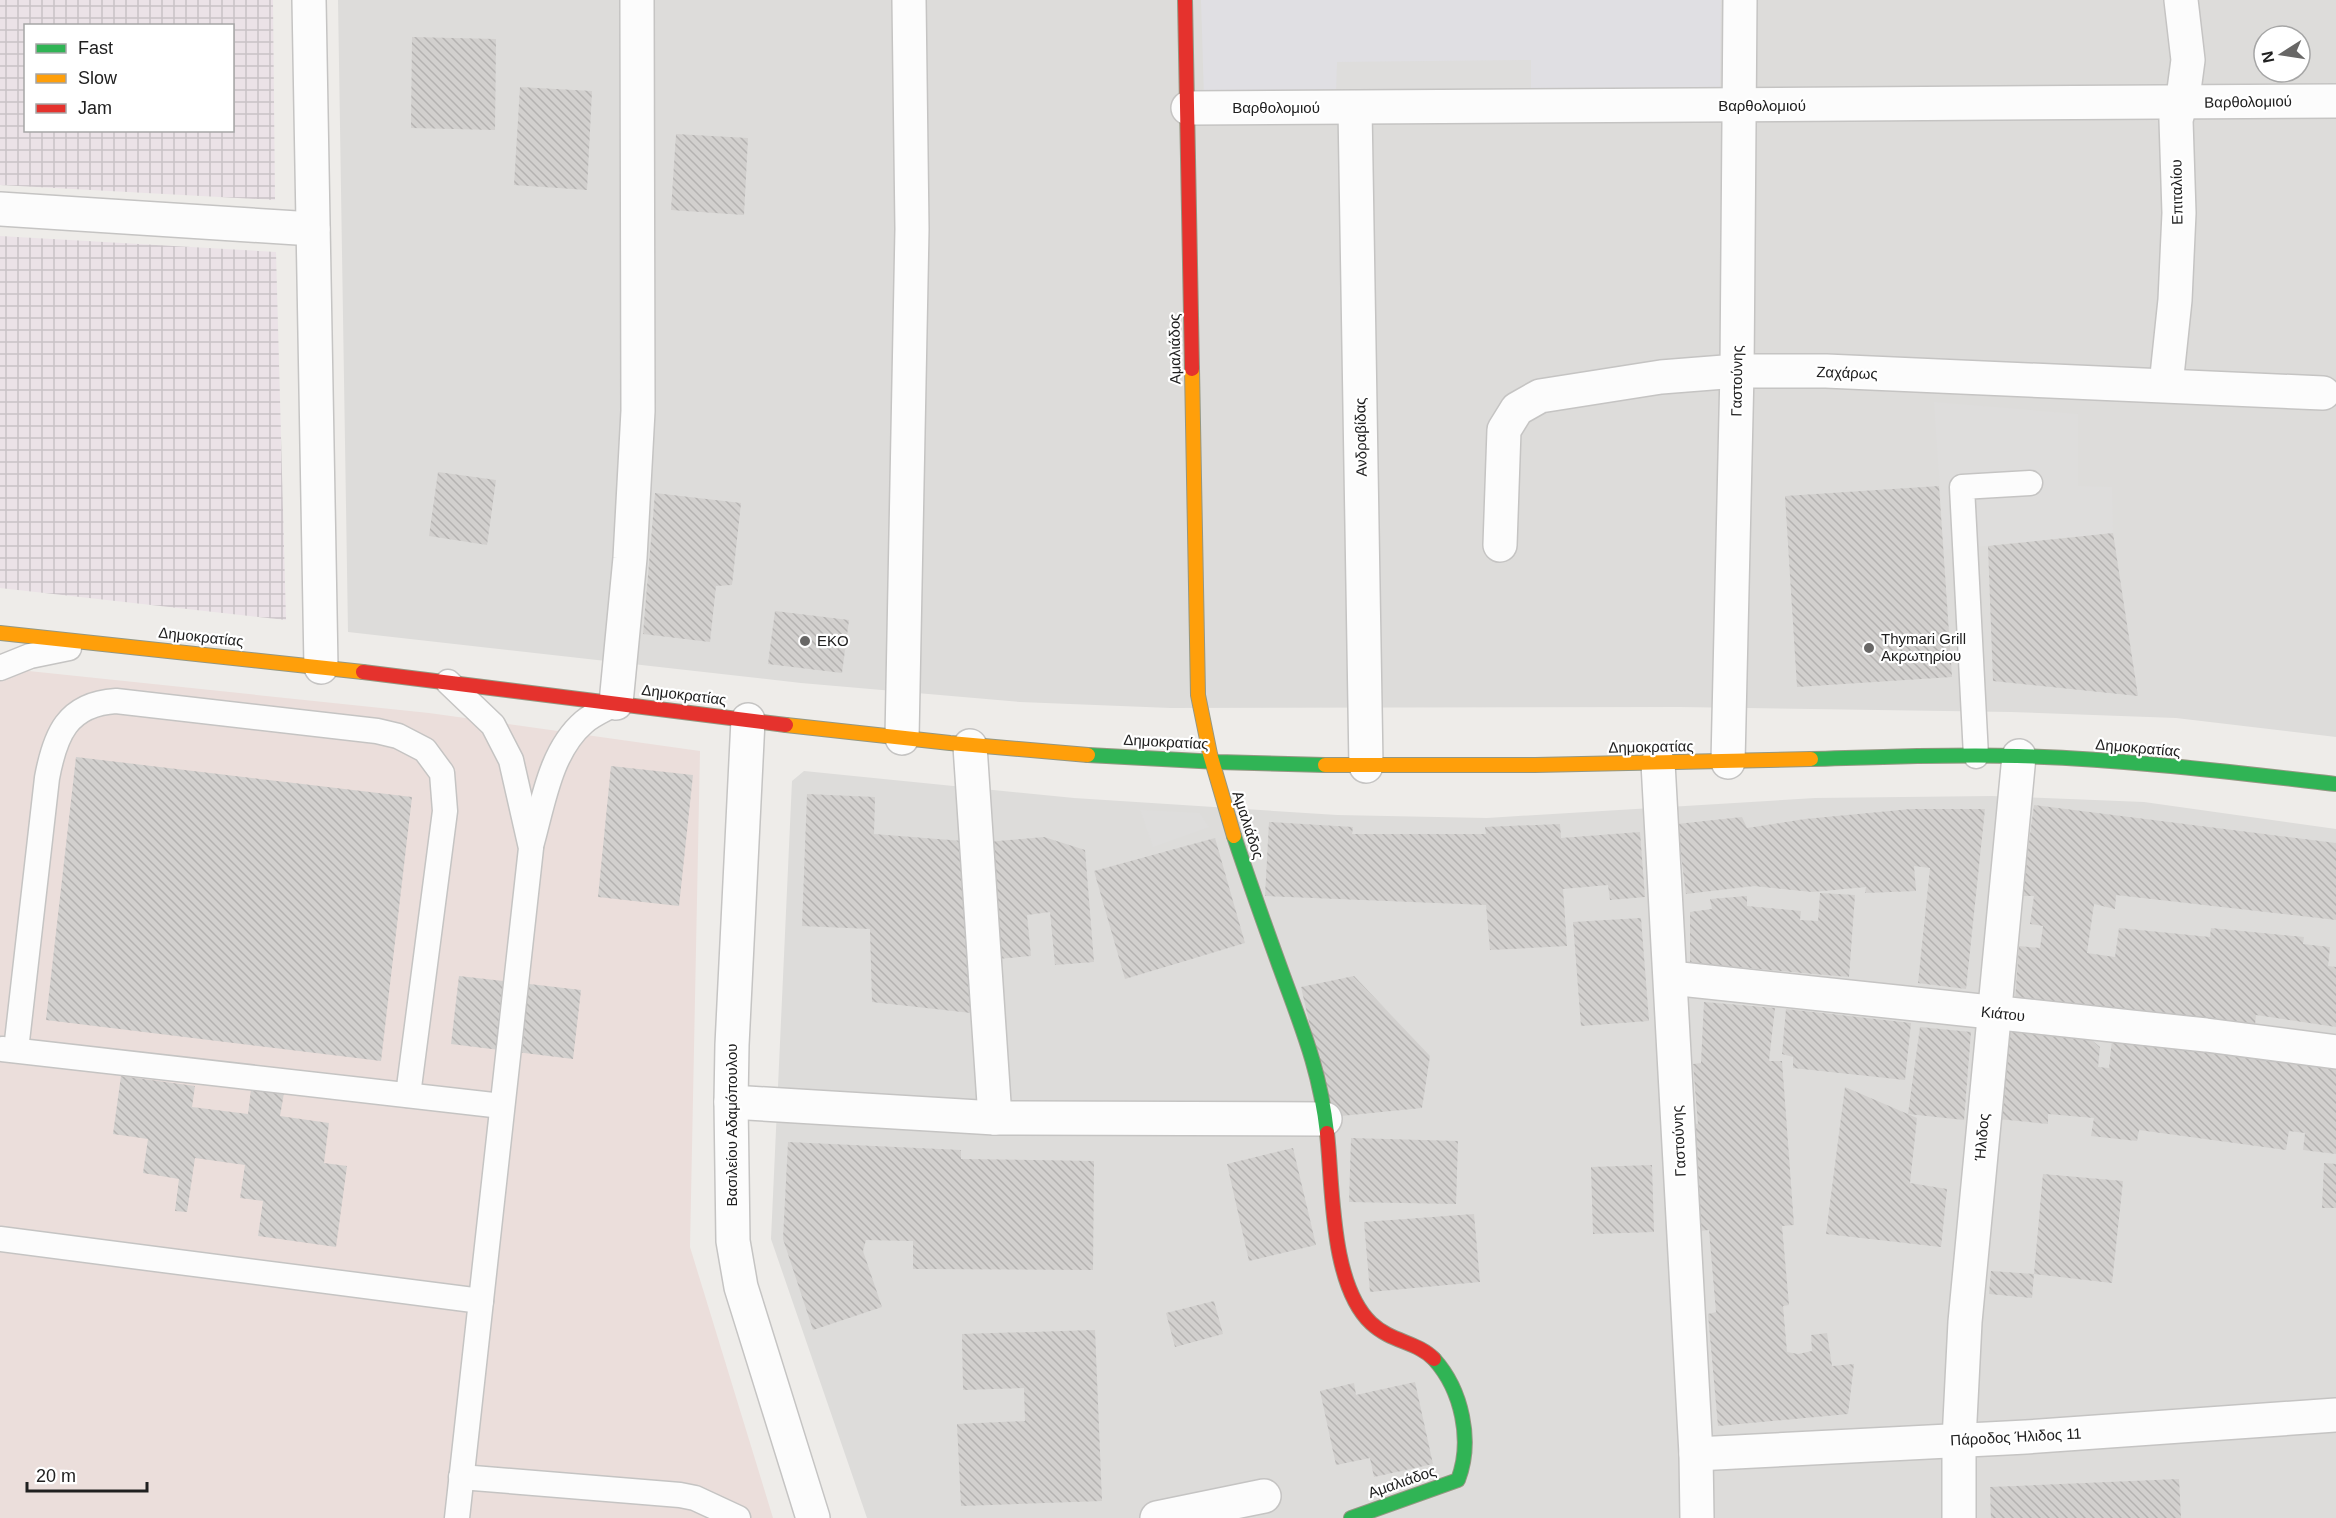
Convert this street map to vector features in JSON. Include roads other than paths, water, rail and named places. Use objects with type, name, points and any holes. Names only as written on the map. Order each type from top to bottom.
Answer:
[{"type":"main road","name":"Αμαλιάδος","points":[[1185,0],[1198,695],[1211,761],[1256,902],[1311,1048],[1325,1119],[1339,1249],[1353,1298],[1363,1316],[1383,1334],[1429,1354],[1439,1365],[1451,1386],[1466,1448],[1458,1480],[1351,1518]]},
{"type":"main road","name":"Δημοκρατίας","points":[[0,633],[321,667],[970,746],[1211,761],[1366,766],[2019,756],[2191,769],[2336,784]]},
{"type":"street","points":[[309,0],[321,667]]},
{"type":"street","points":[[616,703],[630,558],[638,411],[637,0]]},
{"type":"street","points":[[902,738],[912,229],[909,0]]},
{"type":"street","name":"Γαστούνης","points":[[1728,762],[1737,371],[1740,0]]},
{"type":"street","name":"Επιταλίου","points":[[2166,385],[2175,300],[2178,235],[2175,135],[2180,102],[2186,83],[2188,60],[2181,0]]},
{"type":"street","name":"Βαρθολομιού","points":[[1188,108],[2336,101]]},
{"type":"street","name":"Ανδραβίδας","points":[[1355,108],[1366,766]]},
{"type":"street","points":[[0,209],[313,229]]},
{"type":"street","name":"Ζαχάρως","points":[[1500,545],[1504,430],[1517,409],[1540,396],[1661,377],[1737,371],[1826,371],[2323,393]]},
{"type":"street","name":"Βασιλείου Αδαμόπουλου","points":[[748,720],[731,1102],[731,1217],[741,1287],[813,1518]]},
{"type":"street","points":[[970,746],[996,1118]]},
{"type":"street","name":"Ήλιδος","points":[[1959,1518],[1959,1440],[1965,1322],[2019,756]]},
{"type":"street","name":"Γαστούνης","points":[[1658,763],[1696,1454],[1697,1518]]},
{"type":"street","name":"Κιάτου","points":[[1671,978],[2206,1035],[2336,1052]]},
{"type":"street","points":[[731,1102],[996,1118],[1325,1119]]},
{"type":"street","name":"Πάροδος Ήλιδος 11","points":[[1696,1454],[1959,1440],[2336,1415]]},
{"type":"street","points":[[1157,1518],[1264,1496]]},
{"type":"lane","points":[[1976,756],[1962,488],[2030,483]]},
{"type":"lane","points":[[0,668],[30,656],[57,649],[115,645]]},
{"type":"lane","points":[[448,682],[493,725],[511,760],[531,848]]},
{"type":"lane","points":[[408,1095],[445,811],[442,773],[425,750],[398,736],[377,731],[116,701],[97,702],[80,712],[65,725],[53,747],[47,778],[8,1049],[502,1106]]},
{"type":"lane","points":[[457,1518],[531,848],[551,774],[566,741],[585,720],[616,703]]},
{"type":"lane","points":[[0,1239],[481,1301]]},
{"type":"lane","points":[[461,1477],[680,1495],[695,1498],[738,1518]]},
{"type":"place","name":"EKO","points":[[805,641]]},
{"type":"place","name":"Thymari Grill Ακρωτηρίου","points":[[1869,648]]}]
